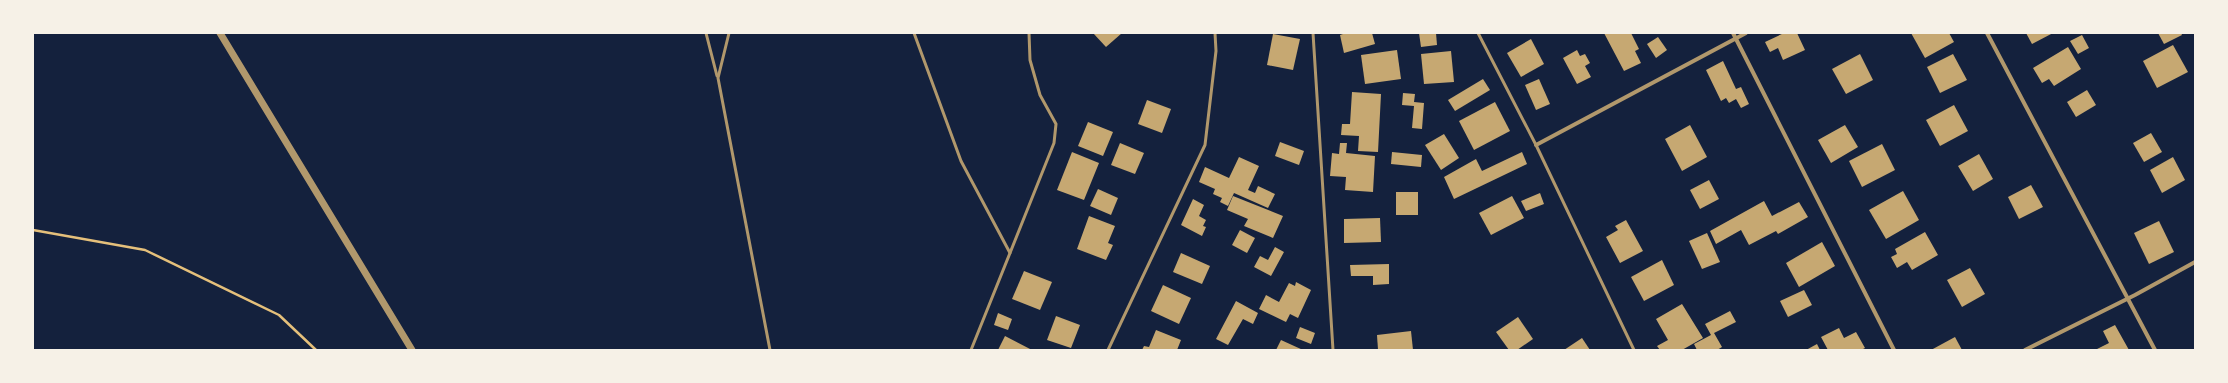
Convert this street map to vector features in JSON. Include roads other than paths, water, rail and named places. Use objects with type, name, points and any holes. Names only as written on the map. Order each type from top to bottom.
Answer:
[{"type":"street","points":[[220,33],[412,350]]},
{"type":"street","points":[[1733,33],[1894,350]]},
{"type":"street","points":[[1536,145],[1746,33]]},
{"type":"street","points":[[1987,33],[2155,350]]},
{"type":"street","points":[[2025,350],[2127,299],[2195,262]]},
{"type":"lane","points":[[706,33],[718,78],[770,350]]},
{"type":"lane","points":[[718,78],[729,33]]},
{"type":"lane","points":[[914,33],[961,162],[1010,253]]},
{"type":"lane","points":[[971,350],[1054,143],[1056,124],[1040,95],[1030,60],[1029,33]]},
{"type":"lane","points":[[1108,350],[1205,145],[1216,51],[1215,33]]},
{"type":"lane","points":[[1313,33],[1333,350]]},
{"type":"lane","points":[[1478,33],[1536,145],[1634,350]]}]
